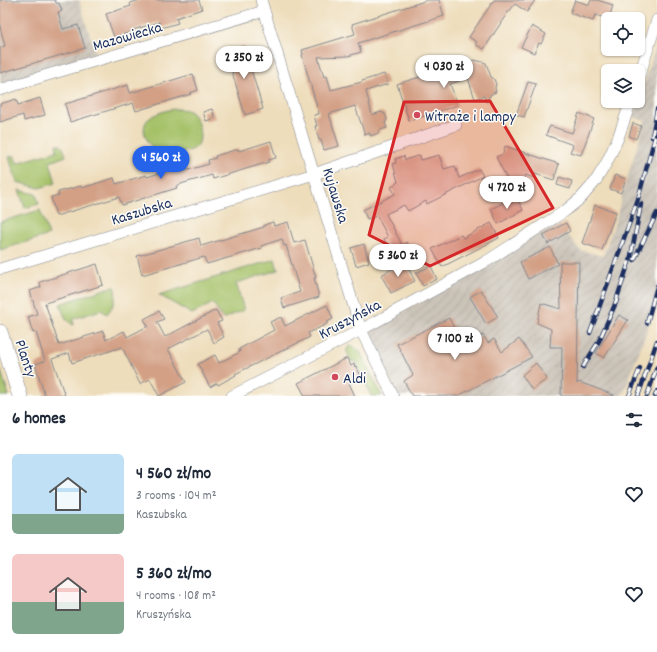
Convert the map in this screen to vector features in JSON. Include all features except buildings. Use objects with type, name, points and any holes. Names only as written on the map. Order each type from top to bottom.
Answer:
[{"type":"street","name":"Mazowiecka","points":[[0,90],[262,5]]},
{"type":"street","name":"Kujawska","points":[[262,5],[361,330],[393,396]]},
{"type":"street","points":[[643,64],[657,20]]},
{"type":"street","name":"Kruszyńska","points":[[232,396],[361,330],[487,261],[565,211],[581,198],[595,182],[607,162],[618,138],[629,108]]},
{"type":"street","name":"Kaszubska","points":[[0,269],[314,174],[456,125]]},
{"type":"street","name":"Planty","points":[[0,332],[20,396]]},
{"type":"highlighted area","points":[[490,101],[553,208],[430,266],[369,235],[404,102]]},
{"type":"shaded area","points":[[0,0],[79,0],[98,61],[0,92]]},
{"type":"shaded area","points":[[657,44],[657,298],[650,322],[625,390],[621,396],[616,396],[609,393],[608,396],[398,396],[367,333],[557,222],[580,250],[603,256],[616,219],[645,121],[633,117],[636,108],[645,108],[645,80]]},
{"type":"green space","points":[[174,109],[189,111],[195,117],[199,126],[200,137],[198,145],[195,148],[170,157],[165,156],[155,150],[147,140],[144,129],[147,121],[153,116]]},
{"type":"green space","points":[[56,144],[62,146],[66,156],[50,162],[56,183],[39,188],[17,182],[9,157],[14,155],[17,163],[57,151]]},
{"type":"green space","points":[[19,190],[36,194],[39,204],[25,208]]},
{"type":"green space","points":[[40,210],[49,235],[0,250],[0,222]]},
{"type":"green space","points":[[275,259],[278,270],[236,283],[244,310],[223,319],[213,303],[192,314],[159,295]]},
{"type":"green space","points":[[114,286],[116,294],[115,301],[107,314],[101,310],[73,319],[74,325],[66,319],[60,304]]},
{"type":"green space","points":[[350,346],[353,346],[359,350],[382,396],[371,396],[357,364],[355,361],[352,362],[347,352],[347,349]]},
{"type":"green space","points":[[0,368],[9,396],[0,396]]},
{"type":"railway","points":[[652,137],[657,109]]},
{"type":"railway","points":[[590,333],[638,199],[657,130]]},
{"type":"railway","points":[[615,304],[631,256],[641,204]]},
{"type":"railway","points":[[634,260],[657,213]]},
{"type":"railway","points":[[647,323],[657,286]]},
{"type":"railway","points":[[583,367],[599,341],[617,300]]},
{"type":"railway","points":[[638,396],[657,341]]},
{"type":"railway","points":[[647,396],[657,367]]},
{"type":"railway","points":[[629,396],[640,368]]},
{"type":"railway","points":[[655,396],[657,391]]},
{"type":"place","name":"Witraże i lampy","points":[[417,115]]},
{"type":"place","name":"Aldi","points":[[335,377]]}]
